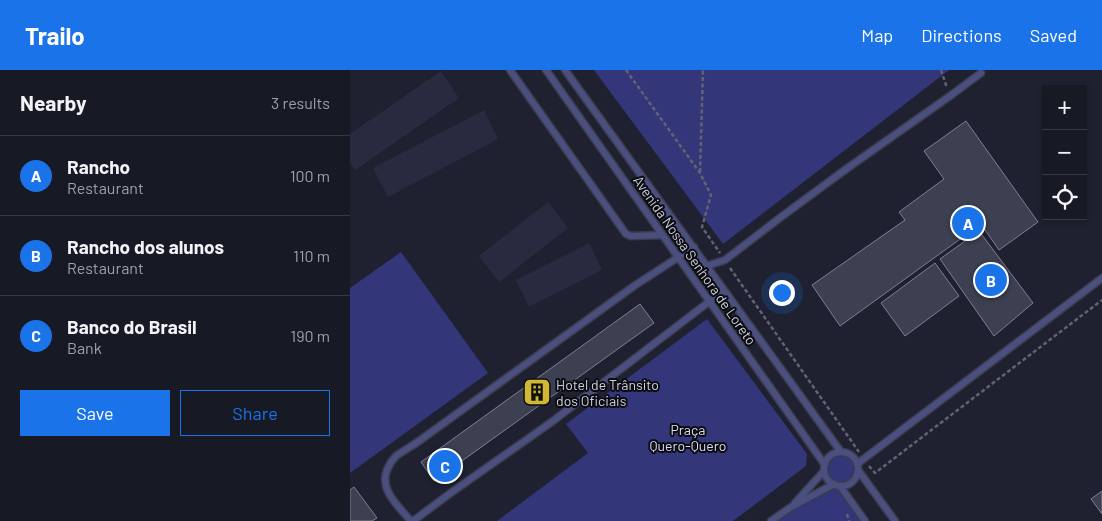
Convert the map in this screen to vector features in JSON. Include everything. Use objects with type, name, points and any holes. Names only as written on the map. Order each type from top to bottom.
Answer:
[{"type":"lane","points":[[510,70],[626,234],[631,236],[662,235]]},
{"type":"lane","name":"Avenida Nossa Senhora de Loreto","points":[[546,70],[825,468]]},
{"type":"lane","name":"Avenida Nossa Senhora de Loreto","points":[[565,70],[841,452]]},
{"type":"lane","points":[[707,266],[725,260],[841,172],[981,73]]},
{"type":"lane","points":[[694,247],[634,286],[420,441],[395,457],[385,475],[388,493],[412,521],[554,421],[723,291]]},
{"type":"lane","points":[[771,521],[791,507],[837,485],[845,485],[854,480],[858,467],[864,459],[1102,278]]},
{"type":"lane","points":[[865,521],[837,485],[826,477],[825,468],[827,460],[831,455],[846,452],[855,459],[858,467],[895,521]]},
{"type":"lane","points":[[791,507],[825,468]]},
{"type":"path","points":[[626,70],[700,173],[711,195],[702,227],[875,473],[1102,300]]},
{"type":"path","points":[[700,173],[703,70]]},
{"type":"path","points":[[941,70],[950,96]]},
{"type":"shaded area","points":[[441,71],[459,98],[355,170],[350,163],[350,134]]},
{"type":"shaded area","points":[[484,110],[498,139],[388,197],[373,168]]},
{"type":"shaded area","points":[[548,202],[568,228],[499,282],[479,256]]},
{"type":"shaded area","points":[[589,243],[602,270],[529,307],[516,280]]},
{"type":"green space","points":[[594,70],[949,70],[723,244]]},
{"type":"green space","points":[[401,252],[488,373],[350,473],[350,288]]},
{"type":"green space","name":"Praça Quero-Quero","points":[[707,319],[807,454],[806,466],[733,521],[497,521],[588,453],[566,424]]},
{"type":"green space","points":[[841,456],[850,460],[854,469],[850,478],[841,482],[832,478],[828,469],[832,460]]},
{"type":"green space","points":[[840,486],[865,521],[771,521],[791,507]]},
{"type":"building","points":[[966,121],[1038,222],[999,250],[981,224],[840,326],[812,285],[905,220],[899,212],[944,179],[924,151]]},
{"type":"building","points":[[979,231],[1033,303],[994,336],[940,259]]},
{"type":"building","points":[[935,263],[959,296],[905,336],[881,303]]},
{"type":"building","name":"Hotel de Trânsito dos Oficiais","points":[[640,304],[654,323],[434,481],[421,462]]},
{"type":"building","points":[[354,487],[377,518],[372,521],[350,521],[350,490]]},
{"type":"building","points":[[1102,491],[1102,514],[1091,499]]},
{"type":"place","name":"Rancho","points":[[968,223]]},
{"type":"place","name":"Rancho dos alunos","points":[[991,280]]},
{"type":"place","name":"Hotel de Trânsito dos Oficiais","points":[[537,392]]},
{"type":"place","name":"Banco do Brasil","points":[[445,466]]}]
